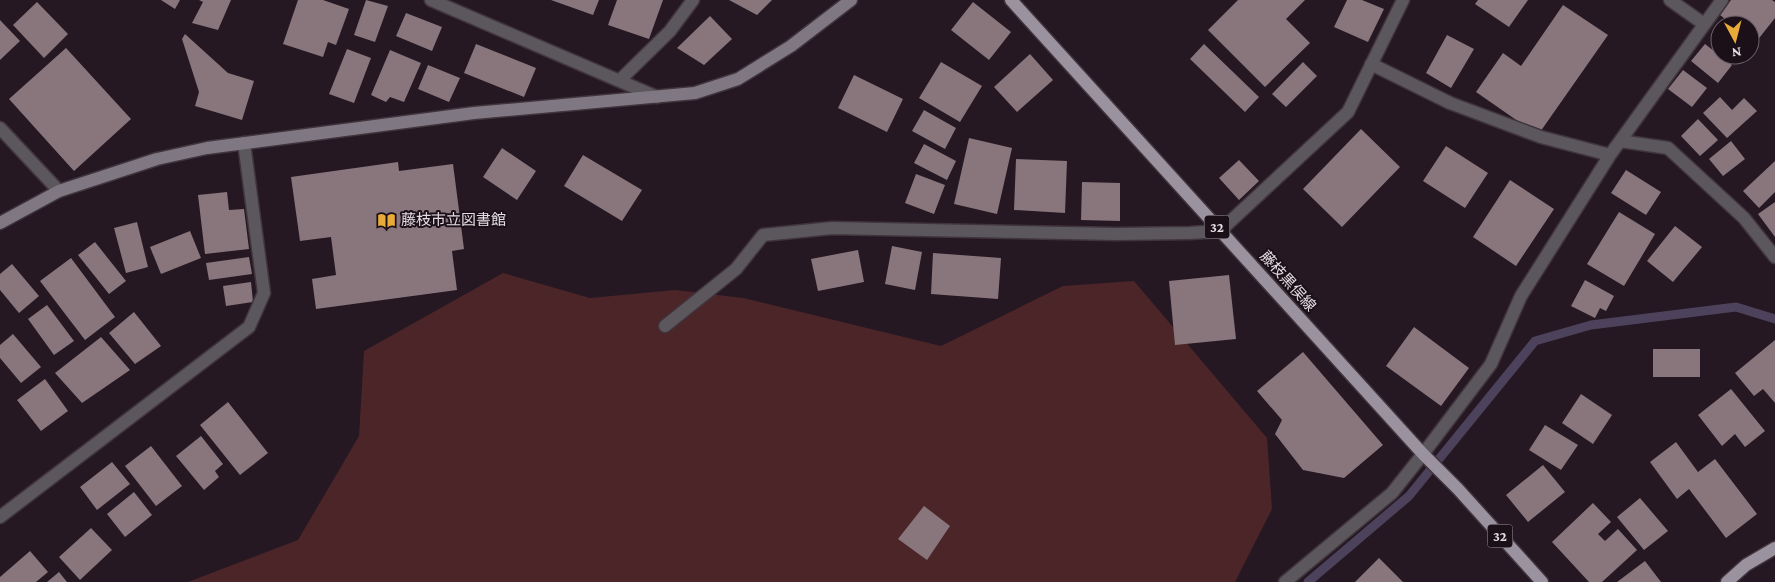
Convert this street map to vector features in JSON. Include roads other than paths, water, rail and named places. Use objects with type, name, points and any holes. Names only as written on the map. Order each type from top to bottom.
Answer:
[{"type":"main road","name":"藤枝黒俣線","points":[[1011,0],[1423,454],[1458,489],[1542,582]]},
{"type":"main road","points":[[1727,582],[1746,565],[1775,548]]},
{"type":"street","points":[[431,0],[657,97]]},
{"type":"street","points":[[620,80],[670,31],[693,0]]},
{"type":"street","points":[[0,223],[59,191],[158,159],[208,148],[474,113],[695,93],[738,79],[791,46],[851,0]]},
{"type":"street","points":[[666,326],[736,269],[763,235],[832,228],[1116,234],[1220,231],[1348,112],[1403,0]]},
{"type":"street","points":[[1670,0],[1704,24]]},
{"type":"street","points":[[1285,582],[1392,493],[1491,364],[1521,296],[1610,155],[1722,0]]},
{"type":"street","points":[[1371,64],[1450,103],[1541,137],[1610,155]]},
{"type":"street","points":[[0,128],[59,191]]},
{"type":"street","points":[[1620,141],[1668,148],[1744,218],[1775,257]]},
{"type":"street","points":[[0,517],[249,327],[264,293],[244,143]]},
{"type":"waterway","points":[[1308,582],[1409,496],[1535,341],[1591,325],[1736,307],[1775,319]]},
{"type":"place","name":"藤枝市立図書館","points":[[387,220]]}]
